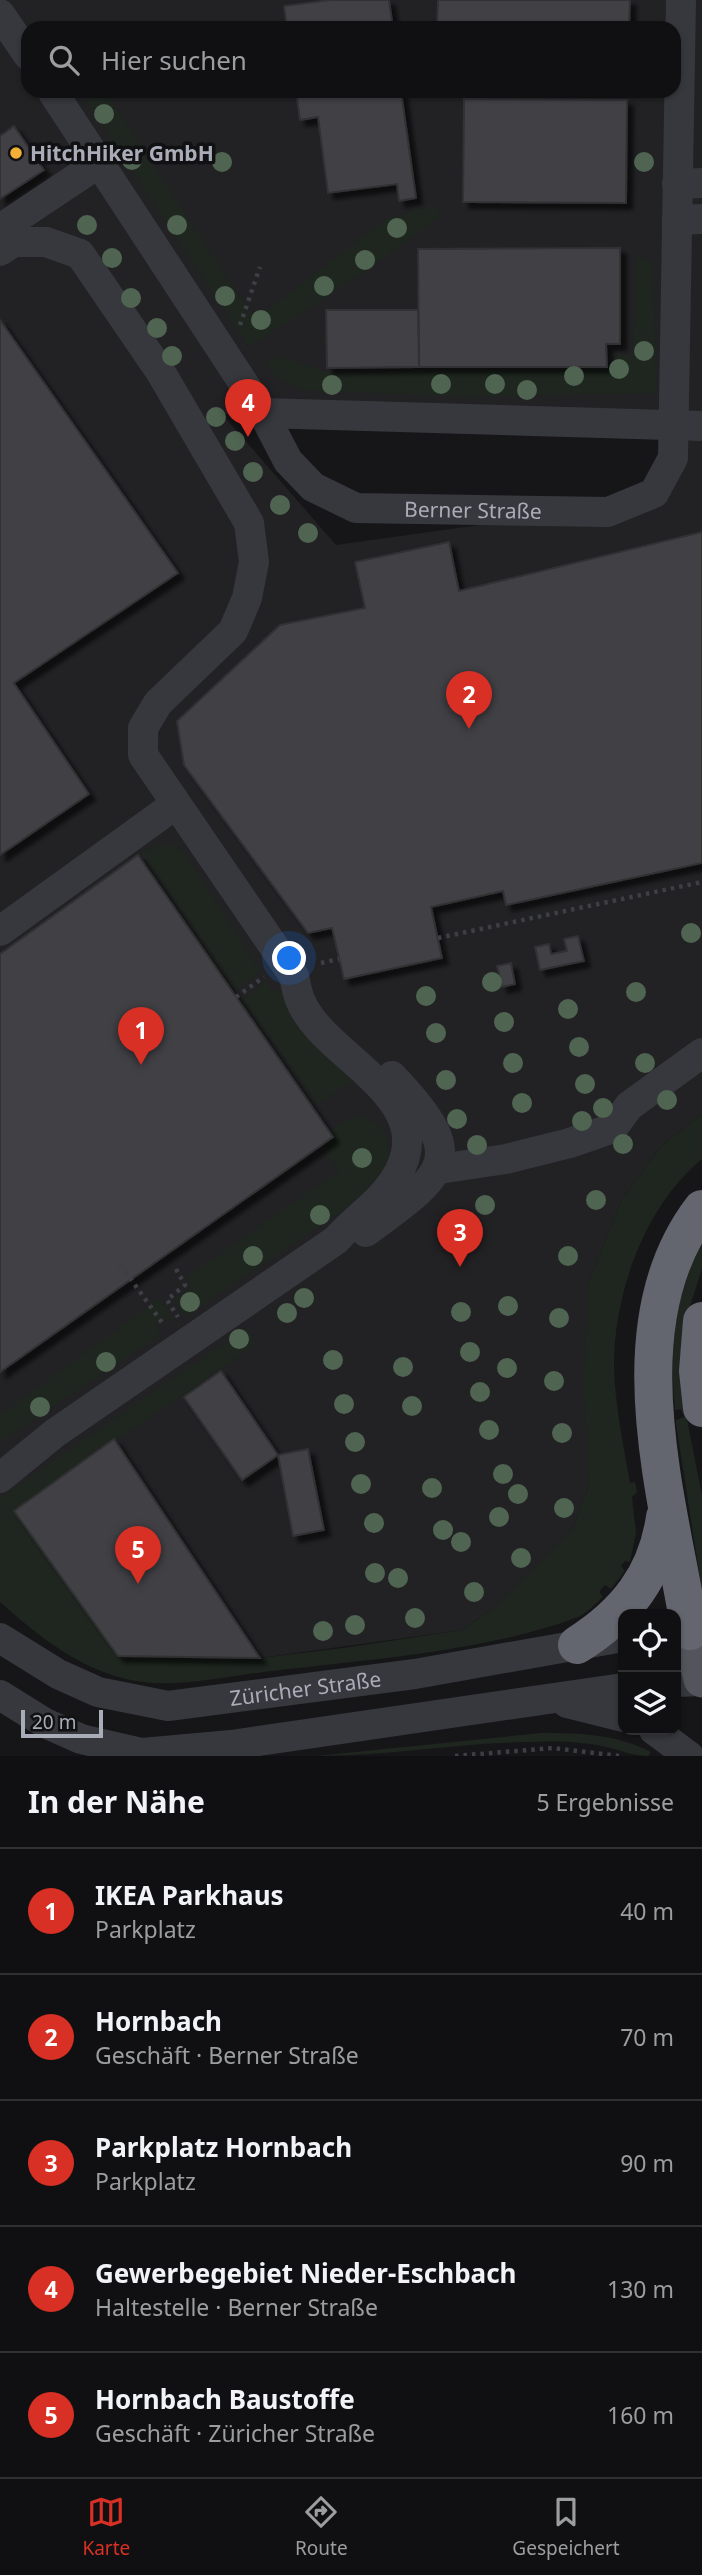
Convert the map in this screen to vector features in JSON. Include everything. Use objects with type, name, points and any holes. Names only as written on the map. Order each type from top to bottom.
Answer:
[{"type":"highway","points":[[689,1632],[657,1439],[652,1378],[654,1343],[669,1270],[678,1247],[702,1209]]},
{"type":"highway","points":[[702,1321],[698,1371],[702,1408]]},
{"type":"highway","points":[[577,1645],[618,1615],[645,1580],[662,1537],[668,1497]]},
{"type":"main road","points":[[689,1632],[702,1680]]},
{"type":"street","name":"Berner Straße","points":[[57,98],[263,413],[288,461],[313,487],[356,508],[608,512],[654,493],[688,426],[691,63],[681,0]]},
{"type":"street","points":[[1,17],[21,45]]},
{"type":"street","points":[[0,229],[99,163]]},
{"type":"street","points":[[0,251],[15,242],[46,242],[80,254],[160,371],[249,523],[254,562],[247,598],[233,631],[158,703],[144,728],[143,755],[294,976],[301,1003],[346,1055],[382,1086],[403,1119],[404,1161],[380,1199],[335,1240],[55,1433],[0,1478]]},
{"type":"street","points":[[263,413],[688,426]]},
{"type":"street","points":[[0,931],[176,804]]},
{"type":"street","points":[[294,976],[315,985],[353,1035],[420,1105],[439,1140],[439,1169],[430,1182],[366,1233],[335,1240]]},
{"type":"street","points":[[439,1169],[506,1159],[570,1143],[613,1128],[629,1106],[702,1053]]},
{"type":"street","points":[[0,1451],[55,1433]]},
{"type":"street","points":[[0,1627],[27,1656]]},
{"type":"street","name":"Züricher Straße","points":[[0,1638],[27,1656],[98,1692],[167,1706],[415,1674],[618,1638]]},
{"type":"street","points":[[681,1682],[702,1680]]},
{"type":"street","points":[[0,1695],[45,1723],[81,1739],[142,1752],[231,1745],[618,1689]]},
{"type":"street","points":[[550,1698],[618,1716]]},
{"type":"street","points":[[661,1735],[689,1756]]},
{"type":"path","points":[[438,939],[702,883]]},
{"type":"path","points":[[321,963],[339,959]]},
{"type":"path","points":[[236,997],[261,978]]},
{"type":"path","points":[[120,1264],[161,1322]]},
{"type":"path","points":[[176,1269],[185,1285],[167,1300],[177,1316]]},
{"type":"path","points":[[455,1756],[553,1748],[619,1756]]},
{"type":"shaded area","points":[[0,0],[702,0],[702,411],[222,414],[336,545],[636,503],[702,425],[702,1114],[661,1146],[621,1201],[588,1284],[589,1485],[573,1529],[494,1608],[462,1630],[260,1658],[106,1662],[0,1569]]},
{"type":"shaded area","points":[[85,98],[110,98],[255,320],[386,219],[436,205],[440,216],[370,268],[249,347]]},
{"type":"shaded area","points":[[636,258],[653,261],[656,393],[464,397],[303,390],[282,380],[264,366],[276,356],[332,373],[618,369],[613,352],[633,356]]},
{"type":"shaded area","points":[[159,845],[174,845],[185,853],[260,971],[237,989],[141,853]]},
{"type":"shaded area","points":[[266,981],[275,993],[282,989],[357,1078],[318,1104],[243,1000]]},
{"type":"shaded area","points":[[702,1114],[702,1159],[682,1178],[649,1226],[627,1280],[620,1309],[615,1338],[615,1381],[630,1483],[635,1482],[637,1492],[632,1497],[636,1533],[630,1562],[625,1561],[621,1566],[625,1571],[611,1589],[605,1585],[599,1592],[603,1597],[585,1613],[542,1629],[464,1647],[200,1681],[152,1683],[117,1676],[80,1661],[46,1640],[0,1602],[0,1498],[246,1328],[257,1344],[14,1511],[118,1656],[260,1658],[343,1648],[462,1630],[494,1608],[573,1529],[589,1485],[584,1384],[588,1284],[621,1201],[661,1146]]},
{"type":"shaded area","points":[[364,1116],[384,1133],[389,1152],[382,1172],[344,1210],[185,1317],[174,1301],[192,1287],[187,1277],[339,1171],[320,1145],[333,1137],[329,1132],[345,1119]]},
{"type":"shaded area","points":[[702,1244],[702,1269],[689,1309],[684,1404],[702,1496],[702,1591],[676,1424],[676,1420],[684,1417],[681,1409],[675,1410],[673,1366],[680,1304],[685,1284]]},
{"type":"shaded area","points":[[159,1299],[173,1318],[170,1322],[165,1316],[154,1323],[161,1334],[0,1442],[0,1415]]},
{"type":"shaded area","points":[[541,1733],[598,1736],[624,1741],[651,1752],[648,1756],[643,1756],[587,1744],[546,1742],[316,1756]]},
{"type":"building","points":[[330,0],[389,0],[392,21],[286,21],[284,6]]},
{"type":"building","points":[[438,0],[630,0],[629,21],[437,21]]},
{"type":"building","points":[[297,98],[402,98],[416,198],[399,201],[397,184],[328,193],[318,117],[300,120]]},
{"type":"building","points":[[464,99],[627,100],[626,203],[463,202]]},
{"type":"building","name":"HitchHiker GmbH","points":[[14,126],[44,170],[0,199],[0,136]]},
{"type":"building","points":[[620,248],[620,344],[606,344],[607,367],[419,367],[418,249]]},
{"type":"building","points":[[326,310],[418,310],[419,367],[327,368]]},
{"type":"building","points":[[0,320],[178,573],[14,683],[89,794],[0,855]]},
{"type":"building","points":[[702,532],[702,863],[506,905],[503,891],[431,907],[442,958],[344,979],[332,928],[308,933],[184,765],[177,721],[280,625],[365,608],[355,562],[449,542],[459,591]]},
{"type":"building","points":[[138,855],[333,1137],[0,1372],[0,954]]},
{"type":"building","points":[[578,936],[584,961],[540,970],[535,947],[549,944],[551,954],[567,951],[564,939]]},
{"type":"building","points":[[511,963],[515,984],[502,987],[497,966]]},
{"type":"building","points":[[221,1371],[278,1455],[242,1480],[184,1397]]},
{"type":"building","points":[[114,1439],[260,1658],[118,1656],[14,1511]]},
{"type":"building","points":[[308,1449],[324,1530],[293,1536],[278,1455]]},
{"type":"place","name":"HitchHiker GmbH","points":[[16,153]]},
{"type":"place","name":"Gewerbegebiet Nieder-Eschbach","points":[[248,437]]},
{"type":"place","name":"Hornbach","points":[[469,729]]},
{"type":"place","name":"IKEA Parkhaus","points":[[141,1065]]},
{"type":"place","name":"Parkplatz Hornbach","points":[[460,1267]]},
{"type":"place","name":"Hornbach Baustoffe","points":[[138,1584]]}]
